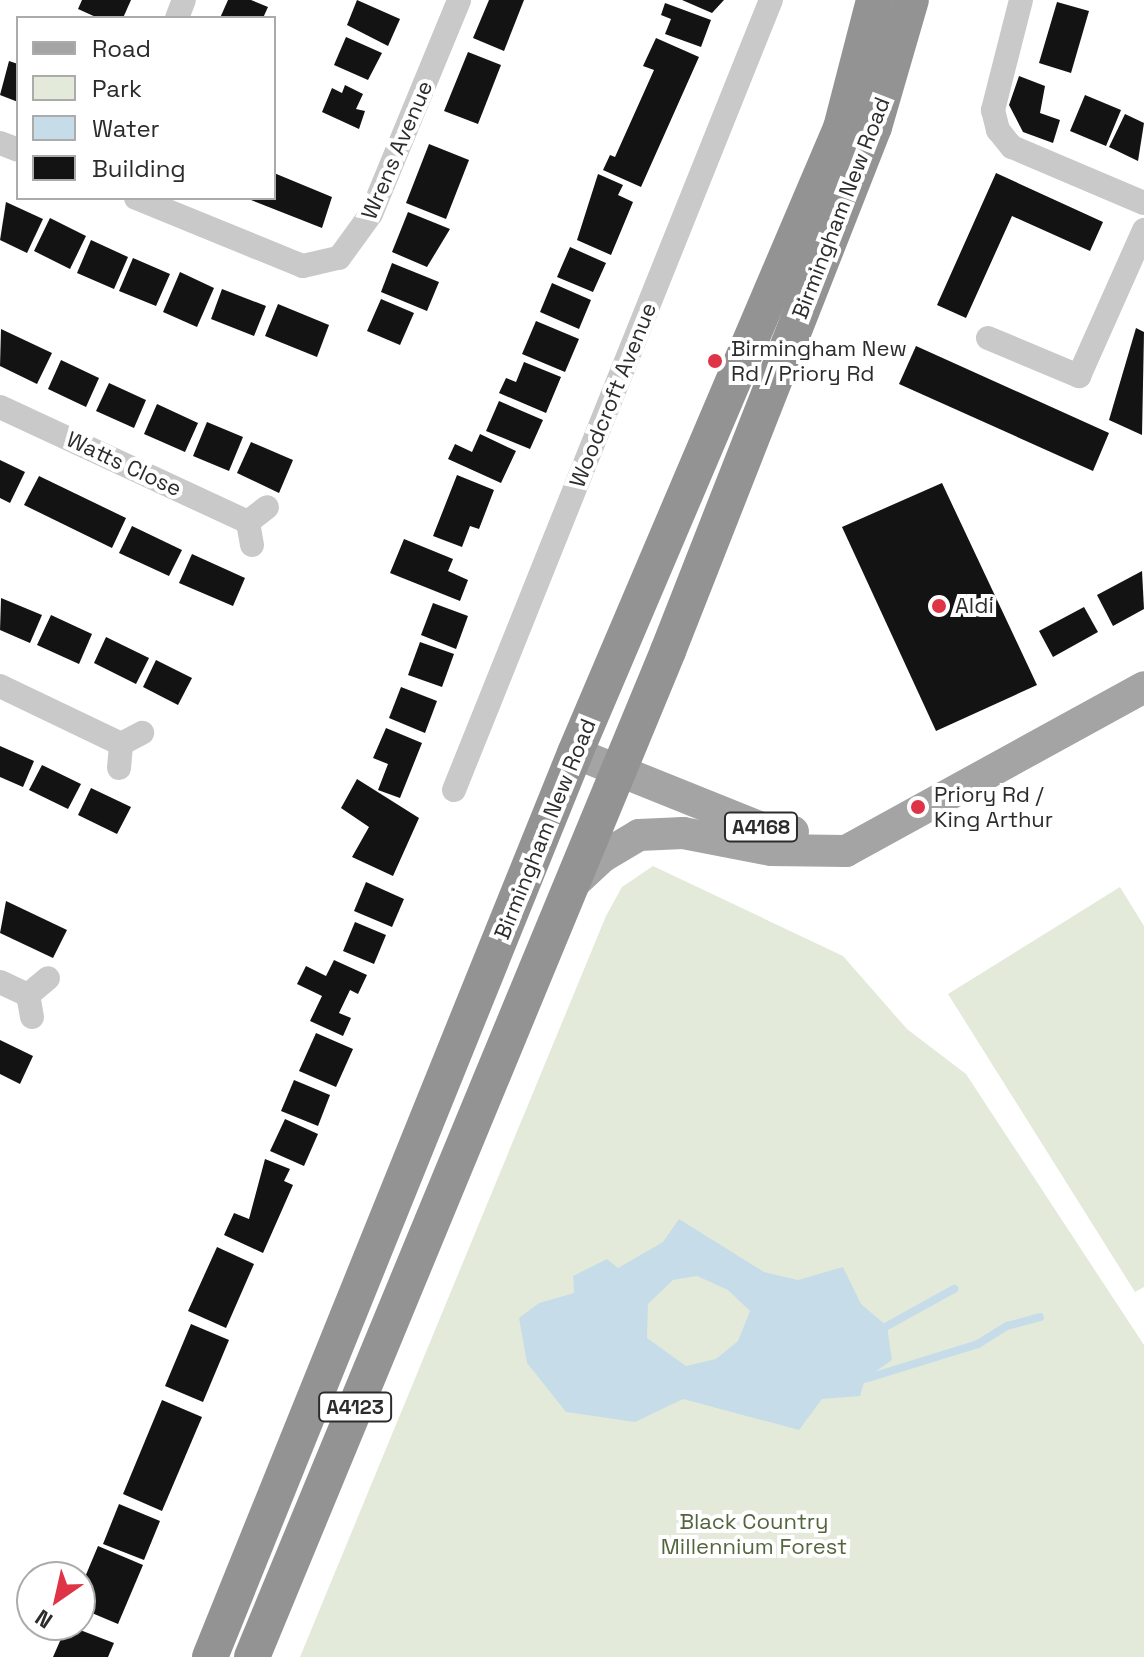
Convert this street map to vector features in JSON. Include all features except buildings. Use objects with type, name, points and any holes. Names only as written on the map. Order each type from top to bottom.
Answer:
[{"type":"highway","name":"Birmingham New Road","points":[[210,1657],[575,753],[841,128],[874,0]]},
{"type":"highway","name":"Birmingham New Road","points":[[252,1657],[618,771],[874,127],[911,0]]},
{"type":"main road","name":"A4168","points":[[571,886],[602,857],[639,835],[683,833],[811,854],[855,848],[1144,687]]},
{"type":"main road","name":"A4168","points":[[575,753],[767,830],[823,835],[912,817]]},
{"type":"street","name":"Wrens Avenue","points":[[141,200],[303,266],[322,266],[357,240],[459,0]]},
{"type":"street","name":"Woodcroft Avenue","points":[[454,790],[771,0]]},
{"type":"street","points":[[1021,0],[993,110],[998,130],[1012,147],[1144,203]]},
{"type":"street","points":[[988,338],[1079,376],[1144,230]]},
{"type":"street","name":"Watts Close","points":[[0,407],[250,534],[267,507]]},
{"type":"street","points":[[0,686],[127,748]]},
{"type":"street","points":[[0,982],[30,1006],[48,978]]},
{"type":"green space","name":"Black Country Millennium Forest","points":[[653,866],[843,956],[907,1029],[966,1074],[1144,1345],[1144,1657],[300,1657],[606,916],[622,887]]},
{"type":"green space","points":[[1120,887],[1144,926],[1144,1287],[1135,1292],[948,994]]},
{"type":"water","points":[[679,1219],[764,1272],[798,1280],[843,1267],[861,1304],[887,1326],[892,1360],[865,1379],[860,1396],[822,1399],[799,1430],[683,1399],[635,1422],[566,1412],[527,1363],[519,1318],[539,1303],[574,1293],[573,1276],[607,1259],[618,1268],[663,1242]],"holes":[[[697,1276],[728,1290],[750,1311],[738,1341],[716,1359],[686,1366],[647,1338],[648,1304],[673,1280]]]},
{"type":"waterway","points":[[887,1326],[954,1289]]},
{"type":"waterway","points":[[865,1379],[978,1344],[1007,1326],[1040,1317]]},
{"type":"place","name":"Birmingham New Rd / Priory Rd","points":[[715,361]]},
{"type":"place","name":"Aldi","points":[[939,606]]},
{"type":"place","name":"Priory Rd / King Arthur","points":[[918,807]]}]
